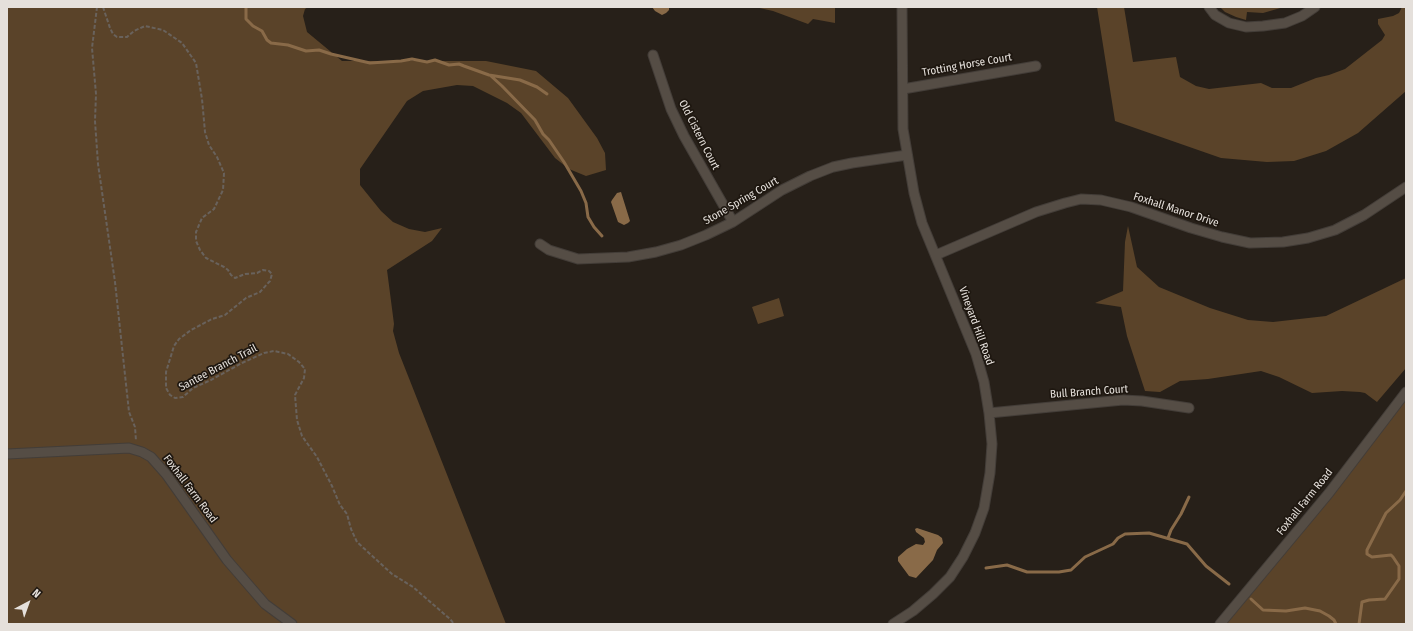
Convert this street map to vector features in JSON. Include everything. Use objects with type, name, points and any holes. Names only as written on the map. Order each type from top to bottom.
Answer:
[{"type":"street","name":"Vineyard Hill Road","points":[[893,624],[913,611],[950,578],[963,557],[975,533],[984,508],[990,473],[992,444],[984,382],[976,354],[922,223],[914,193],[903,129],[902,7]]},
{"type":"street","points":[[1208,7],[1215,15],[1229,23],[1246,27],[1285,23],[1302,16],[1315,7]]},
{"type":"street","name":"Old Cistern Court","points":[[653,55],[671,110],[684,136],[733,222]]},
{"type":"street","name":"Trotting Horse Court","points":[[903,89],[1036,66]]},
{"type":"street","name":"Stone Spring Court","points":[[540,244],[549,250],[578,259],[628,257],[656,252],[681,245],[733,222],[782,190],[810,176],[852,163],[907,155]]},
{"type":"street","name":"Foxhall Manor Drive","points":[[936,255],[1036,212],[1082,199],[1101,200],[1131,207],[1191,228],[1250,243],[1283,242],[1308,238],[1335,230],[1358,218],[1406,186]]},
{"type":"street","name":"Foxhall Farm Road","points":[[1220,624],[1329,493],[1406,392]]},
{"type":"street","name":"Bull Branch Court","points":[[989,413],[1123,400],[1142,401],[1189,408]]},
{"type":"street","name":"Foxhall Farm Road","points":[[7,454],[129,448],[137,450],[150,457],[159,464],[227,560],[249,586],[265,604],[292,624]]},
{"type":"path","points":[[97,7],[92,48],[96,94],[95,120],[98,164],[117,298],[129,412],[135,426],[137,450]]},
{"type":"path","name":"Santee Branch Trail","points":[[103,7],[110,28],[113,34],[117,37],[127,37],[134,31],[145,26],[163,30],[182,43],[196,63],[202,99],[205,132],[209,145],[217,157],[224,173],[223,190],[214,209],[202,218],[196,232],[196,240],[200,250],[206,258],[224,266],[235,278],[245,274],[257,273],[263,270],[269,271],[272,274],[270,281],[260,292],[246,298],[226,314],[212,319],[191,330],[179,339],[174,346],[166,372],[166,388],[170,395],[175,398],[183,397],[193,388],[242,363],[264,353],[274,351],[288,354],[299,362],[304,369],[304,378],[295,395],[297,420],[302,436],[317,456],[340,505],[347,514],[351,529],[357,542],[392,574],[413,587],[454,624]]},
{"type":"shaded area","points":[[7,7],[308,7],[305,9],[303,16],[307,32],[342,61],[486,61],[536,71],[568,98],[597,138],[605,153],[606,170],[586,176],[569,169],[555,158],[521,113],[507,103],[473,86],[457,85],[423,91],[407,101],[360,169],[360,185],[381,211],[393,222],[409,229],[425,232],[442,228],[432,241],[387,270],[394,324],[393,331],[399,353],[506,624],[7,624]]},
{"type":"shaded area","points":[[652,7],[669,7],[669,10],[662,15],[655,11]]},
{"type":"shaded area","points":[[755,7],[835,7],[835,23],[813,19],[808,24],[773,11]]},
{"type":"shaded area","points":[[1097,7],[1124,7],[1133,62],[1176,57],[1180,77],[1196,86],[1209,89],[1261,83],[1272,88],[1291,88],[1345,69],[1382,40],[1385,35],[1378,24],[1378,19],[1393,16],[1399,13],[1402,7],[1406,7],[1406,91],[1358,133],[1326,151],[1294,161],[1267,162],[1221,158],[1115,121]]},
{"type":"shaded area","points":[[1220,7],[1284,7],[1263,13],[1247,12],[1246,20],[1225,12]]},
{"type":"shaded area","points":[[621,192],[630,221],[624,225],[618,222],[611,202],[617,193]]},
{"type":"shaded area","points":[[1128,226],[1137,267],[1159,287],[1210,308],[1248,320],[1273,322],[1326,316],[1406,278],[1406,368],[1377,402],[1365,393],[1360,392],[1342,391],[1312,393],[1279,377],[1261,371],[1208,379],[1180,381],[1160,392],[1145,391],[1127,336],[1121,307],[1095,303],[1123,291],[1125,242]]},
{"type":"shaded area","points":[[779,298],[784,316],[758,324],[752,307]]},
{"type":"shaded area","points":[[1406,399],[1406,624],[1224,624]]},
{"type":"shaded area","points":[[917,528],[938,535],[942,538],[943,543],[937,550],[933,560],[916,578],[909,576],[898,561],[898,557],[907,549],[916,544],[923,545],[925,542],[924,538],[916,532],[915,529]]},
{"type":"waterway","points":[[246,7],[246,19],[253,26],[262,31],[267,40],[271,43],[288,45],[306,51],[319,50],[370,63],[412,59],[427,62],[435,60],[449,65],[459,64],[489,75],[520,80],[537,87],[547,94]]},
{"type":"waterway","points":[[491,76],[535,120],[543,134],[549,140],[581,191],[586,203],[588,217],[602,236]]},
{"type":"waterway","points":[[1359,624],[1362,602],[1385,599],[1399,579],[1399,566],[1391,555],[1372,557],[1367,554],[1367,550],[1386,513],[1400,500],[1406,491]]},
{"type":"waterway","points":[[1168,538],[1189,497]]},
{"type":"waterway","points":[[986,568],[1007,565],[1027,572],[1059,572],[1071,570],[1085,557],[1113,544],[1118,538],[1125,534],[1149,533],[1187,544],[1206,566],[1229,584]]},
{"type":"waterway","points":[[1251,599],[1263,610],[1286,611],[1305,608],[1320,611],[1334,620],[1336,624]]}]
